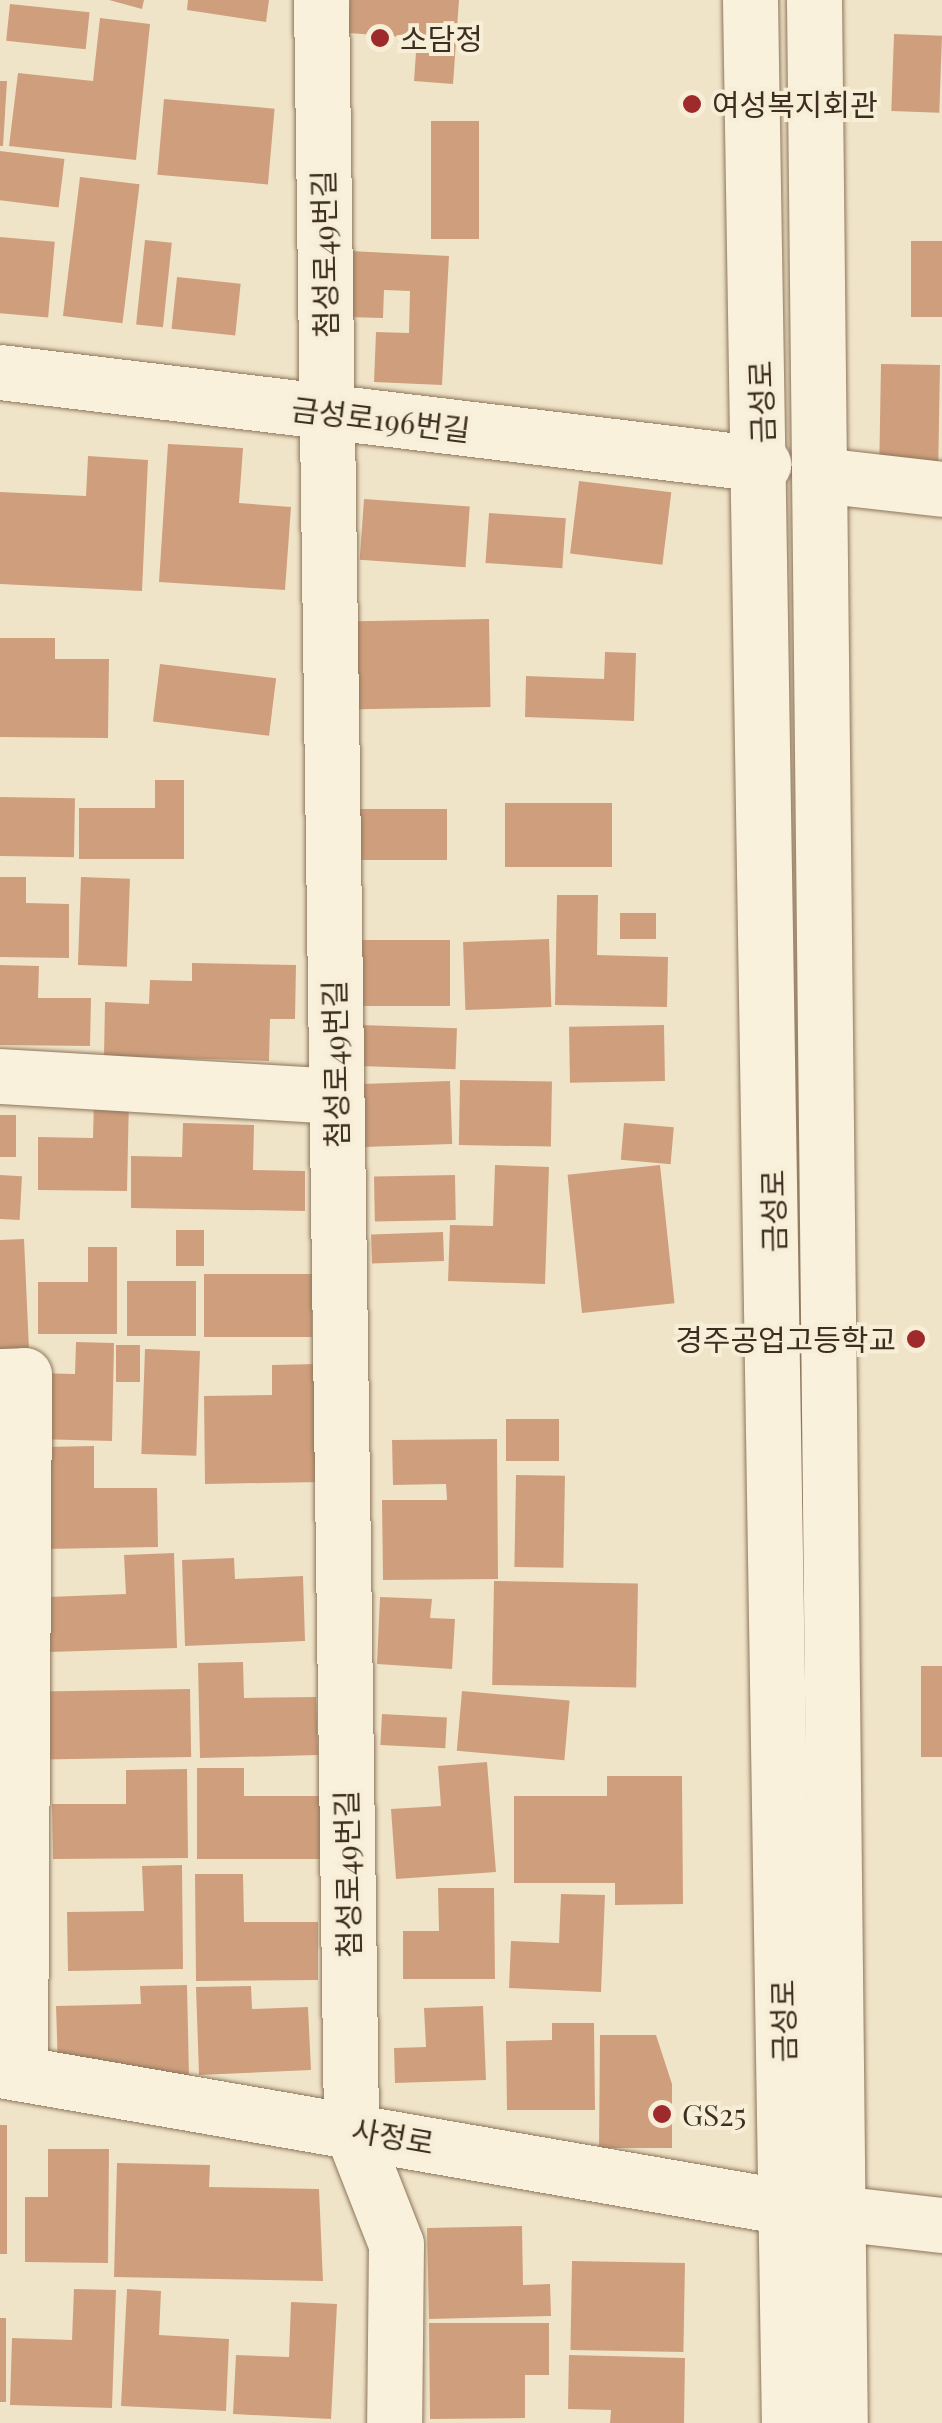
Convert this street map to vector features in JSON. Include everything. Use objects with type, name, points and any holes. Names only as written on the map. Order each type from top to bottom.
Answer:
[{"type":"street","name":"첨성로49번길","points":[[320,0],[351,2129]]},
{"type":"street","name":"금성로","points":[[750,0],[812,2209],[840,2423]]},
{"type":"street","name":"금성로","points":[[789,2423],[812,2209],[820,475],[814,0]]},
{"type":"street","name":"금성로196번길","points":[[0,372],[762,464]]},
{"type":"street","points":[[820,475],[942,488]]},
{"type":"street","points":[[0,1076],[335,1096]]},
{"type":"street","points":[[0,1376],[24,1375],[10,2072]]},
{"type":"street","name":"사정로","points":[[10,2072],[812,2209],[942,2225]]},
{"type":"street","points":[[351,2129],[396,2244],[394,2423]]},
{"type":"building","points":[[109,0],[144,0],[142,9]]},
{"type":"building","points":[[188,0],[269,0],[266,22],[187,10]]},
{"type":"building","points":[[350,0],[459,0],[453,84],[414,81],[417,38],[348,33]]},
{"type":"building","points":[[10,4],[90,12],[86,49],[6,41]]},
{"type":"building","points":[[100,18],[150,24],[136,160],[9,146],[18,73],[93,81]]},
{"type":"building","points":[[894,34],[942,36],[939,113],[891,111]]},
{"type":"building","points":[[0,81],[7,81],[3,146],[0,146]]},
{"type":"building","points":[[164,99],[275,109],[268,184],[157,175]]},
{"type":"building","points":[[431,121],[479,121],[479,239],[431,239]]},
{"type":"building","points":[[0,151],[65,159],[59,208],[0,200]]},
{"type":"building","points":[[80,177],[140,184],[122,323],[63,316]]},
{"type":"building","points":[[0,237],[55,242],[48,318],[0,313]]},
{"type":"building","points":[[145,240],[172,243],[163,327],[136,325]]},
{"type":"building","points":[[911,241],[942,241],[942,317],[911,317]]},
{"type":"building","points":[[350,251],[449,256],[442,385],[374,382],[376,332],[409,333],[410,291],[384,290],[383,318],[347,317]]},
{"type":"building","points":[[177,277],[241,284],[235,335],[172,329]]},
{"type":"building","points":[[881,364],[940,365],[938,472],[879,471]]},
{"type":"building","points":[[168,444],[243,448],[239,503],[291,507],[285,590],[159,582]]},
{"type":"building","points":[[88,456],[148,460],[142,591],[0,584],[0,492],[86,496]]},
{"type":"building","points":[[579,481],[671,492],[662,565],[570,553]]},
{"type":"building","points":[[364,499],[470,506],[465,567],[360,560]]},
{"type":"building","points":[[489,513],[566,518],[562,568],[486,563]]},
{"type":"building","points":[[489,619],[491,707],[358,709],[356,621]]},
{"type":"building","points":[[0,638],[55,638],[55,659],[109,659],[108,738],[0,737]]},
{"type":"building","points":[[605,652],[636,653],[634,721],[525,717],[526,676],[604,679]]},
{"type":"building","points":[[160,664],[276,678],[269,736],[153,722]]},
{"type":"building","points":[[155,780],[184,780],[184,859],[79,859],[79,808],[155,808]]},
{"type":"building","points":[[0,797],[75,798],[74,857],[0,856]]},
{"type":"building","points":[[505,803],[612,803],[612,867],[505,867]]},
{"type":"building","points":[[358,809],[447,809],[447,860],[358,860]]},
{"type":"building","points":[[0,877],[26,877],[26,903],[69,904],[69,958],[0,957]]},
{"type":"building","points":[[81,877],[130,879],[127,967],[78,965]]},
{"type":"building","points":[[557,895],[598,895],[597,955],[668,957],[667,1007],[555,1005]]},
{"type":"building","points":[[620,913],[656,913],[656,939],[620,939]]},
{"type":"building","points":[[549,939],[551,1007],[465,1010],[463,942]]},
{"type":"building","points":[[355,940],[450,940],[450,1006],[355,1006]]},
{"type":"building","points":[[192,963],[296,965],[295,1019],[270,1019],[269,1061],[104,1056],[105,1002],[149,1004],[150,980],[192,981]]},
{"type":"building","points":[[0,965],[39,966],[38,998],[91,998],[90,1046],[0,1045]]},
{"type":"building","points":[[361,1025],[457,1028],[456,1069],[360,1066]]},
{"type":"building","points":[[664,1025],[665,1081],[570,1083],[569,1027]]},
{"type":"building","points":[[460,1080],[552,1082],[551,1147],[459,1145]]},
{"type":"building","points":[[450,1081],[452,1144],[364,1147],[362,1084]]},
{"type":"building","points":[[94,1097],[129,1098],[127,1191],[38,1190],[38,1137],[93,1138]]},
{"type":"building","points":[[0,1115],[16,1115],[16,1157],[0,1157]]},
{"type":"building","points":[[183,1123],[254,1125],[253,1170],[305,1171],[305,1211],[131,1208],[131,1156],[182,1157]]},
{"type":"building","points":[[624,1123],[674,1127],[671,1164],[621,1160]]},
{"type":"building","points":[[495,1165],[549,1167],[545,1284],[448,1281],[450,1225],[493,1226]]},
{"type":"building","points":[[660,1165],[675,1303],[582,1313],[568,1175]]},
{"type":"building","points":[[0,1175],[22,1176],[20,1220],[0,1219]]},
{"type":"building","points":[[455,1175],[456,1220],[375,1221],[374,1176]]},
{"type":"building","points":[[176,1230],[204,1230],[204,1266],[176,1266]]},
{"type":"building","points":[[443,1232],[444,1261],[372,1263],[371,1235]]},
{"type":"building","points":[[24,1239],[29,1349],[0,1350],[0,1240]]},
{"type":"building","points":[[88,1247],[117,1247],[117,1334],[38,1334],[38,1282],[88,1282]]},
{"type":"building","points":[[204,1274],[312,1274],[312,1337],[204,1337]]},
{"type":"building","points":[[127,1281],[196,1281],[196,1336],[127,1336]]},
{"type":"building","points":[[76,1342],[114,1343],[112,1441],[35,1439],[35,1373],[75,1374]]},
{"type":"building","points":[[116,1345],[140,1345],[140,1382],[116,1382]]},
{"type":"building","points":[[145,1349],[200,1351],[196,1456],[141,1454]]},
{"type":"building","points":[[318,1364],[320,1482],[205,1484],[204,1396],[272,1395],[272,1365]]},
{"type":"building","points":[[506,1419],[559,1419],[559,1461],[506,1461]]},
{"type":"building","points":[[497,1439],[498,1579],[383,1580],[382,1500],[447,1500],[446,1484],[393,1485],[392,1440]]},
{"type":"building","points":[[94,1446],[94,1488],[157,1488],[158,1547],[45,1549],[44,1447]]},
{"type":"building","points":[[516,1475],[565,1476],[563,1568],[514,1567]]},
{"type":"building","points":[[174,1553],[177,1648],[49,1652],[48,1597],[126,1594],[124,1555]]},
{"type":"building","points":[[234,1558],[235,1579],[303,1576],[305,1641],[185,1646],[182,1560]]},
{"type":"building","points":[[494,1581],[638,1584],[636,1687],[492,1685]]},
{"type":"building","points":[[380,1597],[432,1599],[430,1618],[455,1619],[452,1669],[377,1664]]},
{"type":"building","points":[[243,1662],[244,1698],[316,1697],[318,1755],[200,1758],[198,1663]]},
{"type":"building","points":[[921,1666],[942,1666],[942,1757],[921,1757]]},
{"type":"building","points":[[190,1689],[191,1757],[43,1760],[42,1692]]},
{"type":"building","points":[[462,1691],[570,1700],[564,1760],[457,1751]]},
{"type":"building","points":[[382,1714],[447,1717],[445,1748],[380,1745]]},
{"type":"building","points":[[487,1762],[496,1872],[396,1879],[391,1809],[441,1806],[438,1766]]},
{"type":"building","points":[[197,1768],[244,1768],[244,1796],[323,1796],[323,1859],[197,1859]]},
{"type":"building","points":[[187,1769],[188,1858],[53,1859],[52,1804],[126,1804],[126,1770]]},
{"type":"building","points":[[607,1776],[682,1776],[683,1904],[615,1905],[615,1883],[514,1883],[514,1796],[607,1796]]},
{"type":"building","points":[[182,1865],[183,1969],[68,1971],[67,1912],[144,1911],[142,1866]]},
{"type":"building","points":[[195,1874],[243,1874],[244,1922],[318,1922],[318,1980],[196,1981]]},
{"type":"building","points":[[438,1888],[494,1888],[495,1979],[403,1979],[403,1931],[439,1931]]},
{"type":"building","points":[[561,1894],[605,1895],[601,1992],[509,1988],[511,1941],[559,1943]]},
{"type":"building","points":[[187,1985],[189,2076],[144,2077],[144,2067],[58,2068],[56,2006],[141,2004],[140,1986]]},
{"type":"building","points":[[251,1986],[252,2009],[308,2007],[311,2070],[199,2075],[196,1987]]},
{"type":"building","points":[[483,2006],[486,2080],[395,2083],[394,2048],[426,2047],[424,2008]]},
{"type":"building","points":[[552,2023],[594,2023],[595,2110],[507,2110],[506,2041],[552,2040]]},
{"type":"building","points":[[600,2035],[656,2035],[672,2084],[672,2148],[599,2148]]},
{"type":"building","points":[[0,2125],[7,2125],[7,2254],[0,2254]]},
{"type":"building","points":[[48,2149],[109,2149],[108,2263],[25,2262],[25,2197],[48,2197]]},
{"type":"building","points":[[117,2163],[210,2165],[209,2187],[319,2189],[323,2281],[114,2277]]},
{"type":"building","points":[[522,2226],[523,2285],[550,2284],[551,2316],[429,2319],[427,2228]]},
{"type":"building","points":[[572,2261],[685,2263],[683,2352],[570,2350]]},
{"type":"building","points":[[74,2289],[116,2290],[112,2408],[10,2405],[12,2338],[72,2340]]},
{"type":"building","points":[[127,2289],[161,2291],[159,2335],[229,2339],[226,2411],[121,2406]]},
{"type":"building","points":[[291,2302],[337,2304],[331,2419],[233,2414],[236,2355],[289,2357]]},
{"type":"building","points":[[0,2318],[6,2318],[6,2402],[0,2402]]},
{"type":"building","points":[[429,2323],[549,2323],[549,2375],[525,2375],[525,2418],[430,2419]]},
{"type":"building","points":[[569,2355],[685,2358],[684,2423],[610,2423],[611,2410],[568,2409]]},
{"type":"place","name":"소담정","points":[[380,38]]},
{"type":"place","name":"여성복지회관","points":[[692,104]]},
{"type":"place","name":"경주공업고등학교","points":[[916,1339]]},
{"type":"place","name":"GS25","points":[[662,2114]]}]
